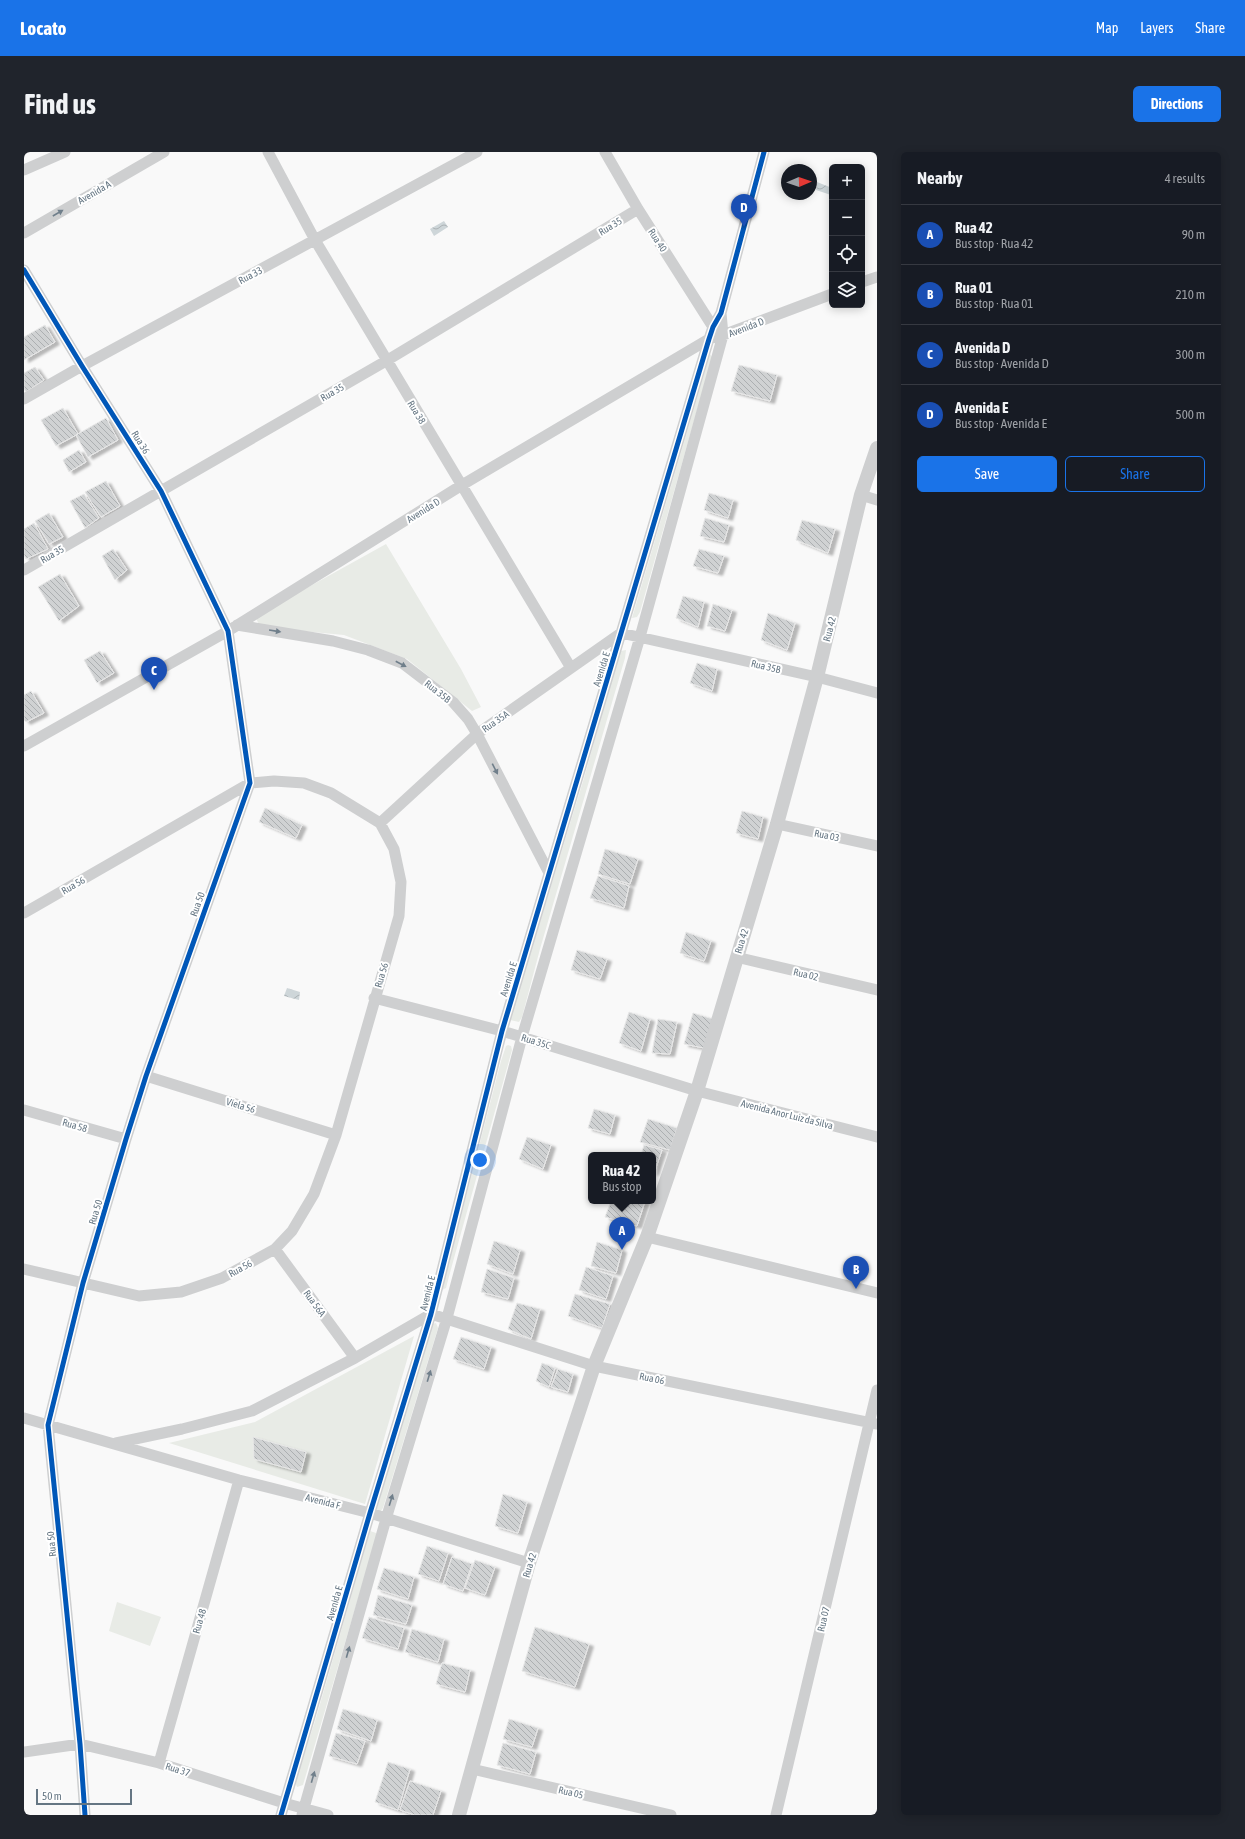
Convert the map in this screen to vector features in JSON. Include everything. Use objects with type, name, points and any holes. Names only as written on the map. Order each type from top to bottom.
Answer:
[{"type":"street","points":[[24,170],[65,152]]},
{"type":"street","name":"Avenida A","points":[[24,233],[164,152]]},
{"type":"street","name":"Rua 38","points":[[268,152],[314,240],[571,668]]},
{"type":"street","name":"Rua 33","points":[[24,399],[82,366],[477,152]]},
{"type":"street","name":"Rua 40","points":[[606,152],[638,209],[713,327]]},
{"type":"street","name":"Avenida E","points":[[281,1815],[370,1513],[431,1314],[502,1031],[709,339],[713,327],[721,313],[764,152]]},
{"type":"street","name":"Rua 35","points":[[24,570],[386,361],[638,209]]},
{"type":"street","name":"Rua 36","points":[[24,270],[82,366],[161,491],[232,628]]},
{"type":"street","points":[[865,281],[877,277]]},
{"type":"street","name":"Avenida D","points":[[24,746],[232,628],[462,486],[709,339],[722,336],[829,295]]},
{"type":"street","name":"Avenida E","points":[[303,1812],[386,1518],[447,1318],[522,1037],[640,637],[722,336],[721,313]]},
{"type":"street","points":[[680,436],[694,439]]},
{"type":"street","name":"Rua 42","points":[[459,1815],[529,1563],[594,1366],[647,1238],[697,1090],[777,824],[817,677],[861,495],[877,448]]},
{"type":"street","points":[[861,495],[877,500]]},
{"type":"street","name":"Rua 35B","points":[[232,628],[333,640],[368,650],[402,663],[453,702],[477,734],[549,873]]},
{"type":"street","name":"Rua 50","points":[[85,1815],[80,1744],[48,1425],[83,1283],[126,1139],[146,1076],[250,783],[232,628]]},
{"type":"street","name":"Rua 35B","points":[[621,632],[817,677],[877,693]]},
{"type":"street","name":"Rua 35A","points":[[380,823],[477,734],[621,632]]},
{"type":"street","name":"Rua 56","points":[[24,913],[250,783],[274,781],[304,783],[332,792],[380,823],[394,849],[401,882],[399,916],[374,998],[336,1135],[314,1194],[292,1231],[275,1249],[222,1278],[181,1292],[139,1296],[24,1269]]},
{"type":"street","name":"Rua 03","points":[[777,824],[877,846]]},
{"type":"street","name":"Rua 02","points":[[736,957],[877,990]]},
{"type":"street","name":"Rua 35C","points":[[374,998],[502,1031],[697,1090]]},
{"type":"street","name":"Viela 56","points":[[146,1076],[336,1135]]},
{"type":"street","name":"Avenida Anor Luiz da Silva","points":[[697,1090],[877,1137]]},
{"type":"street","name":"Rua 58","points":[[24,1110],[126,1139]]},
{"type":"street","points":[[647,1238],[877,1294]]},
{"type":"street","name":"Rua 56A","points":[[275,1249],[355,1358]]},
{"type":"street","name":"Rua 06","points":[[431,1314],[594,1366],[873,1423]]},
{"type":"street","name":"Avenida F","points":[[116,1443],[182,1429],[252,1411],[355,1358],[431,1314]]},
{"type":"street","name":"Rua 07","points":[[776,1815],[873,1423],[877,1390]]},
{"type":"street","name":"Avenida F","points":[[24,1418],[116,1443],[239,1480],[370,1513],[529,1563]]},
{"type":"street","name":"Rua 48","points":[[159,1763],[239,1480]]},
{"type":"street","name":"Rua 37","points":[[24,1752],[80,1744],[159,1763],[284,1803],[303,1812],[328,1815]]},
{"type":"street","name":"Rua 05","points":[[472,1769],[671,1815]]},
{"type":"shaded area","points":[[710,354],[712,357],[640,612],[637,617],[632,618]]},
{"type":"shaded area","points":[[386,544],[461,669],[481,707],[472,711],[407,659],[344,635],[260,627],[256,618],[258,615]]},
{"type":"shaded area","points":[[626,650],[625,658],[540,949],[522,1017],[519,1022],[510,1020],[584,778],[618,657],[621,651]]},
{"type":"shaded area","points":[[506,1046],[511,1046],[512,1050],[446,1288],[442,1290],[501,1061]]},
{"type":"shaded area","points":[[436,1323],[438,1328],[383,1508],[380,1512],[377,1508],[432,1324]]},
{"type":"shaded area","points":[[414,1336],[365,1504],[169,1443],[255,1422]]},
{"type":"shaded area","points":[[370,1531],[376,1533],[376,1538],[303,1785],[297,1787],[295,1782],[316,1718]]},
{"type":"shaded area","points":[[117,1602],[161,1617],[150,1646],[109,1631]]},
{"type":"water","points":[[817,182],[829,187],[829,194],[817,190]]},
{"type":"water","points":[[444,221],[448,227],[434,236],[430,229]]},
{"type":"water","points":[[287,988],[300,992],[299,1000],[284,996]]},
{"type":"building","points":[[45,325],[55,342],[24,360],[24,337]]},
{"type":"building","points":[[739,365],[777,375],[770,401],[731,391]]},
{"type":"building","points":[[35,367],[44,380],[26,392],[24,389],[24,373]]},
{"type":"building","points":[[63,408],[78,434],[56,446],[41,420]]},
{"type":"building","points":[[106,418],[118,440],[88,457],[76,435]]},
{"type":"building","points":[[79,450],[86,462],[69,472],[63,460]]},
{"type":"building","points":[[106,481],[120,506],[101,517],[85,492]]},
{"type":"building","points":[[709,493],[733,500],[728,518],[704,510]]},
{"type":"building","points":[[84,494],[99,518],[85,528],[70,501]]},
{"type":"building","points":[[49,513],[63,537],[49,544],[35,521]]},
{"type":"building","points":[[705,518],[729,525],[724,542],[700,536]]},
{"type":"building","points":[[802,520],[835,529],[828,553],[796,540]]},
{"type":"building","points":[[34,523],[48,549],[26,559],[24,555],[24,529]]},
{"type":"building","points":[[113,549],[127,570],[115,580],[102,556]]},
{"type":"building","points":[[699,549],[724,556],[718,573],[693,566]]},
{"type":"building","points":[[60,574],[79,606],[59,621],[38,587]]},
{"type":"building","points":[[683,596],[704,602],[698,627],[676,618]]},
{"type":"building","points":[[713,604],[732,610],[725,631],[707,626]]},
{"type":"building","points":[[768,613],[795,623],[787,650],[761,640]]},
{"type":"building","points":[[100,651],[114,673],[97,683],[84,660]]},
{"type":"building","points":[[697,663],[717,669],[712,691],[690,683]]},
{"type":"building","points":[[31,691],[44,713],[26,722],[24,720],[24,695]]},
{"type":"building","points":[[265,808],[302,825],[296,838],[259,822]]},
{"type":"building","points":[[742,811],[763,817],[758,839],[736,833]]},
{"type":"building","points":[[605,849],[638,859],[630,884],[598,874]]},
{"type":"building","points":[[598,876],[629,886],[624,908],[590,898]]},
{"type":"building","points":[[686,932],[711,941],[704,961],[680,953]]},
{"type":"building","points":[[577,950],[607,959],[600,979],[571,970]]},
{"type":"building","points":[[629,1012],[650,1019],[641,1051],[619,1043]]},
{"type":"building","points":[[693,1013],[713,1019],[704,1048],[684,1044]]},
{"type":"building","points":[[658,1019],[677,1022],[670,1054],[652,1053]]},
{"type":"building","points":[[594,1109],[615,1115],[610,1134],[588,1128]]},
{"type":"building","points":[[648,1119],[677,1128],[670,1150],[640,1142]]},
{"type":"building","points":[[527,1137],[551,1145],[543,1169],[519,1159]]},
{"type":"building","points":[[644,1145],[662,1150],[656,1167],[656,1152],[642,1152]]},
{"type":"building","points":[[610,1204],[644,1204],[637,1226],[605,1217]]},
{"type":"building","points":[[494,1241],[520,1250],[513,1274],[487,1264]]},
{"type":"building","points":[[597,1242],[622,1250],[616,1273],[591,1266]]},
{"type":"building","points":[[586,1267],[613,1276],[606,1299],[579,1290]]},
{"type":"building","points":[[487,1269],[514,1278],[508,1299],[481,1292]]},
{"type":"building","points":[[575,1294],[610,1304],[602,1328],[568,1316]]},
{"type":"building","points":[[517,1303],[540,1309],[531,1339],[508,1329]]},
{"type":"building","points":[[461,1337],[491,1347],[484,1369],[453,1359]]},
{"type":"building","points":[[542,1363],[555,1368],[549,1387],[536,1381]]},
{"type":"building","points":[[558,1369],[573,1374],[568,1392],[551,1387]]},
{"type":"building","points":[[253,1437],[306,1452],[301,1472],[254,1459]]},
{"type":"building","points":[[503,1494],[527,1502],[518,1533],[495,1526]]},
{"type":"building","points":[[427,1546],[448,1553],[439,1581],[418,1574]]},
{"type":"building","points":[[452,1557],[472,1564],[463,1591],[443,1584]]},
{"type":"building","points":[[475,1560],[495,1567],[485,1595],[465,1588]]},
{"type":"building","points":[[384,1568],[414,1577],[408,1599],[377,1589]]},
{"type":"building","points":[[378,1595],[412,1605],[406,1624],[373,1615]]},
{"type":"building","points":[[369,1617],[404,1628],[398,1649],[362,1638]]},
{"type":"building","points":[[535,1627],[589,1644],[575,1687],[522,1671]]},
{"type":"building","points":[[412,1629],[444,1639],[438,1662],[405,1652]]},
{"type":"building","points":[[442,1663],[470,1670],[465,1692],[436,1684]]},
{"type":"building","points":[[343,1709],[377,1720],[371,1741],[337,1729]]},
{"type":"building","points":[[509,1719],[538,1728],[532,1747],[503,1739]]},
{"type":"building","points":[[336,1733],[365,1741],[357,1764],[329,1756]]},
{"type":"building","points":[[503,1743],[536,1752],[530,1774],[497,1765]]},
{"type":"building","points":[[388,1762],[410,1769],[398,1810],[375,1802]]},
{"type":"building","points":[[410,1781],[441,1791],[433,1815],[415,1815],[400,1810]]},
{"type":"cycle path","points":[[281,1815],[370,1513],[431,1314],[502,1031],[709,339],[713,327],[721,313],[764,152]]},
{"type":"cycle path","points":[[24,270],[82,366],[161,491],[228,631],[250,783],[146,1076],[126,1139],[83,1283],[48,1425],[80,1744],[85,1815]]},
{"type":"place","name":"Avenida E","points":[[744,227]]},
{"type":"place","name":"Avenida D","points":[[154,690]]},
{"type":"place","name":"Rua 42","points":[[622,1250]]},
{"type":"place","name":"Rua 01","points":[[856,1289]]}]
